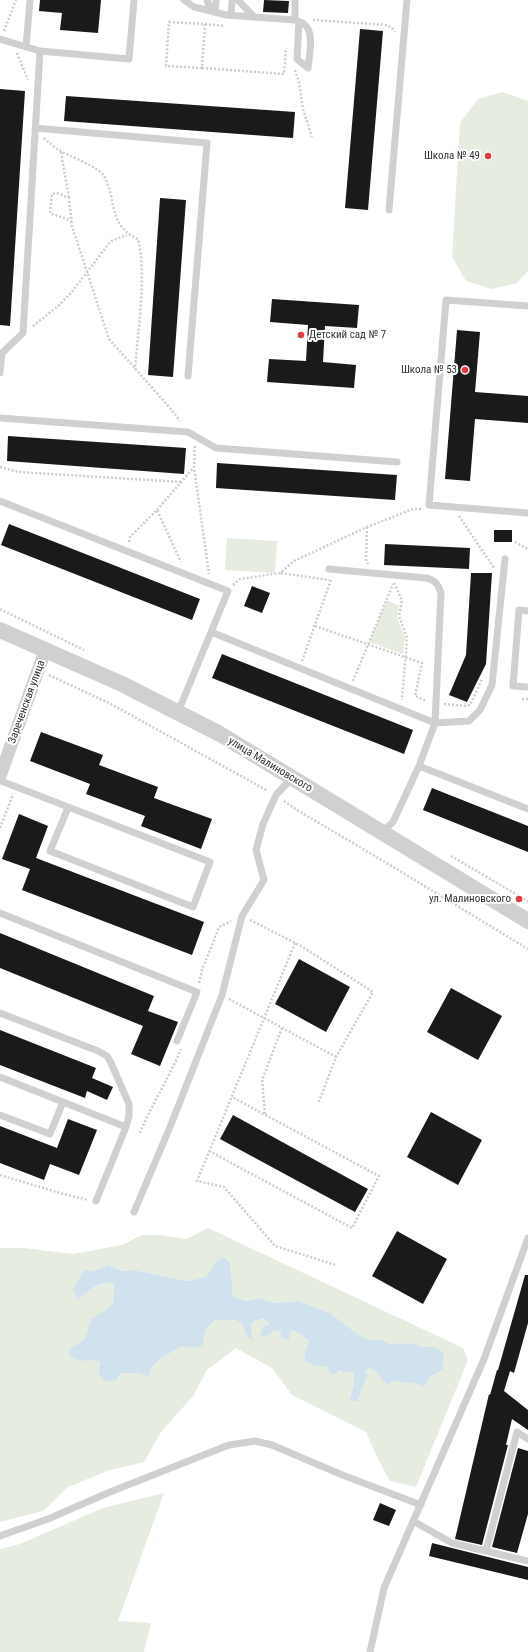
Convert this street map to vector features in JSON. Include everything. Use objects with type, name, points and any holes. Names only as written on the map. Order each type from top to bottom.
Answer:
[{"type":"street","name":"улица Малиновского","points":[[0,630],[122,684],[220,734],[528,921]]},
{"type":"street","name":"Зареченская улица","points":[[0,780],[45,651]]},
{"type":"lane","points":[[26,47],[30,0]]},
{"type":"lane","points":[[1,39],[40,51],[129,59],[134,0]]},
{"type":"lane","points":[[184,0],[194,7],[231,15],[297,21],[304,24],[309,31],[310,38],[308,68],[297,59],[297,21],[295,0]]},
{"type":"lane","points":[[207,0],[213,11]]},
{"type":"lane","points":[[213,11],[216,0]]},
{"type":"lane","points":[[389,210],[407,0]]},
{"type":"lane","points":[[231,15],[235,1],[254,17]]},
{"type":"lane","points":[[0,373],[2,353],[23,333],[40,51]]},
{"type":"lane","points":[[35,128],[207,143],[188,376]]},
{"type":"lane","points":[[528,306],[446,300],[429,505],[528,513]]},
{"type":"lane","points":[[0,418],[188,432],[216,448],[396,462]]},
{"type":"lane","points":[[0,501],[228,591],[178,712]]},
{"type":"lane","points":[[211,632],[435,722],[469,721],[480,710],[492,686],[505,559]]},
{"type":"lane","points":[[330,569],[398,575],[433,580],[438,585],[441,593],[435,722],[419,766],[393,822],[381,832]]},
{"type":"lane","points":[[528,610],[519,610],[513,686],[528,687]]},
{"type":"lane","points":[[419,766],[528,809]]},
{"type":"lane","points":[[134,1212],[170,1127],[222,995],[242,916],[264,880],[256,850],[263,824],[276,795],[292,778]]},
{"type":"lane","points":[[0,780],[68,808],[210,862],[193,907],[50,851],[68,808]]},
{"type":"lane","points":[[0,913],[197,992],[180,1042]]},
{"type":"lane","points":[[0,1012],[98,1051],[106,1056],[111,1063],[129,1104],[129,1116],[96,1201]]},
{"type":"lane","points":[[0,1078],[126,1127]]},
{"type":"lane","points":[[0,1115],[50,1134],[62,1102]]},
{"type":"lane","points":[[370,1652],[384,1588],[484,1359],[528,1238]]},
{"type":"lane","points":[[486,1551],[517,1432],[528,1439]]},
{"type":"lane","points":[[0,1536],[48,1519],[110,1492],[229,1445],[255,1441],[272,1445],[340,1474],[421,1505]]},
{"type":"lane","points":[[414,1521],[452,1543],[528,1561]]},
{"type":"path","points":[[1,39],[16,0]]},
{"type":"path","points":[[297,21],[308,19],[387,25],[395,32]]},
{"type":"path","points":[[227,26],[169,22],[166,66],[284,74],[287,45]]},
{"type":"path","points":[[202,68],[205,24]]},
{"type":"path","points":[[292,64],[297,74],[303,108],[312,137]]},
{"type":"path","points":[[61,151],[72,222],[109,339],[169,406],[188,432],[196,449],[194,467],[210,579]]},
{"type":"path","points":[[69,198],[58,193],[52,194],[50,213],[72,222]]},
{"type":"path","points":[[23,333],[57,307],[71,293],[111,242],[127,235],[138,239],[141,253],[141,285],[135,369]]},
{"type":"path","points":[[126,550],[130,537],[157,510],[194,467]]},
{"type":"path","points":[[0,468],[18,472],[182,482]]},
{"type":"path","points":[[231,588],[240,580],[280,573],[294,561],[413,509],[428,508]]},
{"type":"path","points":[[157,510],[181,564],[179,572]]},
{"type":"path","points":[[455,511],[496,570]]},
{"type":"path","points":[[367,528],[366,559],[369,566],[381,574]]},
{"type":"path","points":[[515,542],[528,549]]},
{"type":"path","points":[[350,688],[367,644],[398,575]]},
{"type":"path","points":[[300,667],[331,580]]},
{"type":"path","points":[[394,583],[402,600],[399,616],[407,638],[400,709]]},
{"type":"path","points":[[315,626],[422,663],[415,696],[436,703],[466,706],[470,705],[483,677]]},
{"type":"path","points":[[49,675],[111,704],[276,795],[297,810],[528,949]]},
{"type":"path","points":[[522,699],[528,699]]},
{"type":"path","points":[[197,992],[202,970],[219,927],[242,916],[314,953],[373,992],[336,1057],[318,1104]]},
{"type":"path","points":[[295,943],[197,1181],[224,1187],[275,1246],[336,1265]]},
{"type":"path","points":[[222,995],[336,1057]]},
{"type":"path","points":[[265,1114],[262,1080],[282,1028]]},
{"type":"path","points":[[140,1133],[149,1112],[171,1072],[180,1042]]},
{"type":"path","points":[[209,1151],[352,1228],[379,1176],[232,1097]]},
{"type":"path","points":[[0,1175],[60,1193],[96,1201]]},
{"type":"shaded area","points":[[503,92],[528,101],[528,271],[517,283],[491,289],[466,281],[452,257],[460,123],[478,99]]},
{"type":"shaded area","points":[[227,538],[277,541],[275,573],[225,570]]},
{"type":"shaded area","points":[[387,600],[399,606],[397,618],[405,638],[403,654],[369,642]]},
{"type":"shaded area","points":[[208,1228],[463,1348],[468,1360],[416,1487],[390,1481],[366,1432],[292,1395],[272,1368],[236,1348],[207,1370],[193,1396],[161,1432],[144,1462],[107,1471],[68,1487],[43,1511],[0,1522],[0,1248],[23,1248],[73,1254],[122,1245],[142,1235],[160,1235],[186,1239]],"holes":[[[217,1261],[230,1263],[233,1296],[245,1301],[258,1298],[276,1303],[299,1301],[330,1313],[356,1333],[369,1340],[381,1340],[390,1344],[409,1343],[425,1347],[435,1347],[444,1353],[443,1370],[431,1376],[423,1388],[418,1384],[381,1378],[375,1371],[369,1368],[365,1372],[349,1401],[354,1384],[353,1372],[348,1370],[330,1373],[326,1366],[316,1366],[304,1354],[309,1341],[292,1330],[289,1335],[289,1340],[280,1331],[274,1329],[266,1337],[261,1336],[263,1326],[270,1324],[263,1318],[253,1322],[251,1325],[253,1339],[247,1337],[242,1323],[235,1320],[215,1320],[206,1329],[204,1339],[191,1348],[182,1346],[162,1358],[154,1366],[149,1377],[138,1373],[119,1373],[107,1382],[98,1372],[100,1362],[93,1360],[82,1361],[70,1350],[84,1340],[91,1319],[111,1307],[113,1304],[114,1283],[105,1282],[89,1290],[94,1271],[108,1265],[122,1271],[134,1270],[187,1281],[206,1277]]]},
{"type":"shaded area","points":[[164,1493],[118,1621],[151,1623],[144,1652],[0,1652],[0,1549],[20,1544],[103,1508]]},
{"type":"water","points":[[223,1257],[230,1263],[233,1296],[245,1301],[258,1298],[276,1303],[299,1301],[330,1313],[356,1333],[369,1340],[381,1340],[390,1344],[409,1343],[425,1347],[435,1347],[444,1353],[443,1370],[431,1376],[423,1388],[418,1384],[393,1381],[387,1385],[375,1371],[369,1368],[365,1372],[367,1376],[357,1401],[349,1401],[354,1384],[353,1372],[339,1371],[335,1374],[330,1373],[326,1366],[316,1366],[307,1362],[304,1354],[309,1341],[292,1330],[289,1335],[289,1340],[282,1338],[280,1331],[274,1330],[266,1337],[260,1336],[263,1326],[270,1324],[263,1318],[253,1322],[251,1325],[253,1340],[247,1337],[242,1323],[235,1320],[215,1320],[206,1329],[202,1346],[191,1348],[182,1346],[157,1362],[149,1377],[138,1373],[120,1373],[116,1380],[107,1382],[99,1374],[100,1362],[93,1360],[82,1361],[71,1358],[69,1350],[84,1340],[91,1319],[108,1309],[113,1303],[114,1299],[114,1283],[109,1283],[94,1287],[77,1300],[73,1288],[85,1270],[94,1271],[108,1265],[122,1271],[134,1270],[187,1281],[206,1277],[217,1261]]},
{"type":"building","points":[[40,0],[101,0],[98,33],[60,30],[62,13],[39,11]]},
{"type":"building","points":[[264,0],[289,1],[288,13],[263,12]]},
{"type":"building","points":[[360,29],[383,31],[368,210],[345,208]]},
{"type":"building","points":[[0,89],[25,91],[10,326],[0,325]]},
{"type":"building","points":[[66,96],[295,112],[293,138],[64,121]]},
{"type":"building","points":[[160,198],[186,200],[173,377],[148,375]]},
{"type":"building","points":[[272,299],[359,305],[357,328],[325,326],[323,362],[356,365],[354,388],[267,382],[269,359],[306,361],[308,325],[270,322]]},
{"type":"building","points":[[457,330],[480,332],[475,392],[528,396],[528,423],[475,419],[470,481],[445,479]]},
{"type":"building","points":[[8,436],[186,448],[184,474],[7,461]]},
{"type":"building","points":[[217,463],[397,475],[395,500],[216,488]]},
{"type":"building","points":[[9,524],[200,599],[192,620],[1,545]]},
{"type":"building","points":[[494,530],[512,530],[512,542],[494,542]]},
{"type":"building","points":[[385,544],[470,548],[469,569],[384,565]]},
{"type":"building","points":[[471,573],[492,573],[486,664],[467,702],[449,695],[466,655]]},
{"type":"building","points":[[252,586],[270,593],[262,613],[244,606]]},
{"type":"building","points":[[222,654],[413,730],[404,754],[212,678]]},
{"type":"building","points":[[41,732],[103,755],[99,765],[158,787],[154,798],[212,819],[201,849],[141,826],[145,816],[86,794],[90,784],[30,761]]},
{"type":"building","points":[[432,788],[528,826],[528,852],[423,810]]},
{"type":"building","points":[[19,814],[48,826],[36,858],[204,922],[192,955],[22,890],[30,869],[2,859]]},
{"type":"building","points":[[0,933],[154,996],[148,1011],[178,1022],[160,1066],[131,1054],[143,1026],[0,968]]},
{"type":"building","points":[[299,959],[350,987],[326,1032],[275,1004]]},
{"type":"building","points":[[451,988],[502,1016],[478,1060],[427,1032]]},
{"type":"building","points":[[0,1030],[96,1068],[92,1078],[113,1087],[107,1100],[87,1091],[85,1098],[0,1065]]},
{"type":"building","points":[[431,1112],[482,1140],[458,1185],[407,1157]]},
{"type":"building","points":[[233,1115],[368,1189],[355,1212],[220,1139]]},
{"type":"building","points":[[68,1119],[97,1130],[79,1175],[50,1164],[44,1180],[0,1163],[0,1126],[57,1148]]},
{"type":"building","points":[[397,1231],[447,1259],[423,1304],[372,1276]]},
{"type":"building","points":[[525,1275],[528,1275],[528,1323],[514,1373],[510,1371],[504,1391],[528,1410],[528,1430],[512,1419],[506,1445],[508,1445],[482,1545],[455,1539],[489,1394],[490,1395],[498,1370]]},
{"type":"building","points":[[518,1448],[528,1451],[528,1514],[517,1553],[492,1547]]},
{"type":"building","points":[[380,1503],[396,1510],[389,1526],[373,1520]]},
{"type":"building","points":[[432,1543],[528,1567],[528,1580],[429,1556]]},
{"type":"place","name":"Школа № 49","points":[[488,156]]},
{"type":"place","name":"Детский сад № 7","points":[[301,335]]},
{"type":"place","name":"Школа № 53","points":[[465,370]]},
{"type":"place","name":"ул. Малиновского","points":[[519,899]]}]
